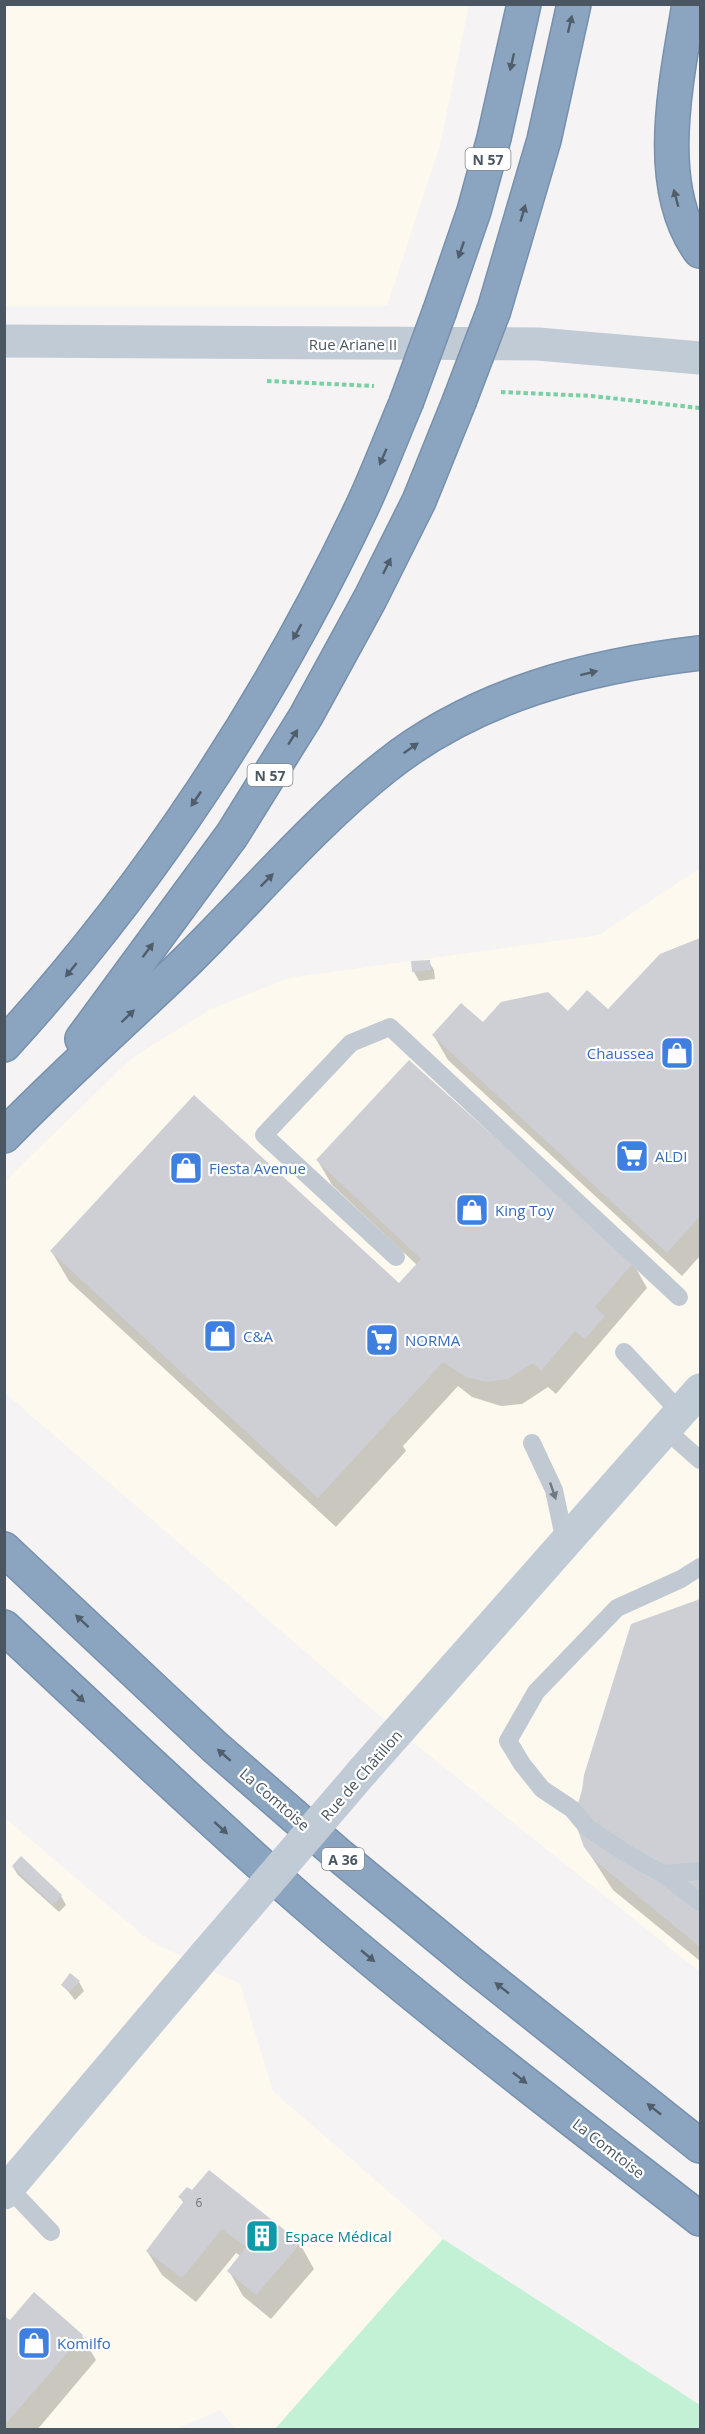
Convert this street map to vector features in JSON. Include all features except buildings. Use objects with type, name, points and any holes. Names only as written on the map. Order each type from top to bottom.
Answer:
[{"type":"highway","name":"N 57","points":[[4,1046],[51,995],[107,924],[214,772],[258,702],[322,586],[362,507],[395,395],[440,310],[477,200],[506,87],[524,4]]},
{"type":"highway","name":"N 57","points":[[15,1125],[232,835],[306,716],[370,599],[419,501],[494,310],[544,140],[574,4]]},
{"type":"highway","points":[[689,4],[673,127],[672,172],[673,186],[682,218],[700,251]]},
{"type":"highway","points":[[15,1125],[188,960],[348,798],[386,766],[420,742],[465,716],[519,692],[605,669],[700,653]]},
{"type":"highway","name":"La Comtoise","points":[[4,1549],[216,1748],[340,1856],[700,2146]]},
{"type":"highway","name":"La Comtoise","points":[[4,1627],[177,1790],[311,1908],[432,2010],[700,2219]]},
{"type":"street","name":"Rue Ariane II","points":[[4,341],[538,344],[700,358]]},
{"type":"street","name":"Rue de Châtillon","points":[[7,2191],[206,1953],[363,1771],[682,1410]]},
{"type":"lane","points":[[396,1257],[264,1135],[351,1043],[390,1027],[679,1297]]},
{"type":"lane","points":[[624,1352],[682,1410],[700,1460]]},
{"type":"lane","points":[[532,1443],[554,1490],[565,1542]]},
{"type":"lane","points":[[700,1567],[681,1579],[617,1608],[536,1692],[508,1741],[522,1764],[542,1789],[572,1809],[588,1828],[663,1874],[700,1902]]},
{"type":"lane","points":[[663,1874],[700,1871]]},
{"type":"lane","points":[[7,2191],[51,2232]]},
{"type":"path","points":[[257,381],[395,395]]},
{"type":"path","points":[[490,391],[592,396],[700,408]]},
{"type":"shaded area","points":[[5,4],[469,5],[440,145],[387,306],[5,306]]},
{"type":"shaded area","points":[[700,868],[700,1972],[374,1711],[5,1393],[5,1181],[132,1058],[209,1010],[288,978],[599,935]]},
{"type":"shaded area","points":[[4,1817],[150,1941],[240,1984],[273,2091],[443,2239],[275,2429],[235,2429],[221,2410],[176,2429],[5,2429]]},
{"type":"green space","points":[[443,2239],[700,2405],[700,2429],[275,2429]]},
{"type":"place","name":"Chaussea","points":[[677,1053]]},
{"type":"place","name":"ALDI","points":[[632,1156]]},
{"type":"place","name":"Fiesta Avenue","points":[[186,1168]]},
{"type":"place","name":"King Toy","points":[[472,1210]]},
{"type":"place","name":"C&A","points":[[220,1336]]},
{"type":"place","name":"NORMA","points":[[382,1340]]},
{"type":"place","name":"Espace Médical","points":[[262,2236]]},
{"type":"place","name":"Komilfo","points":[[34,2343]]}]
